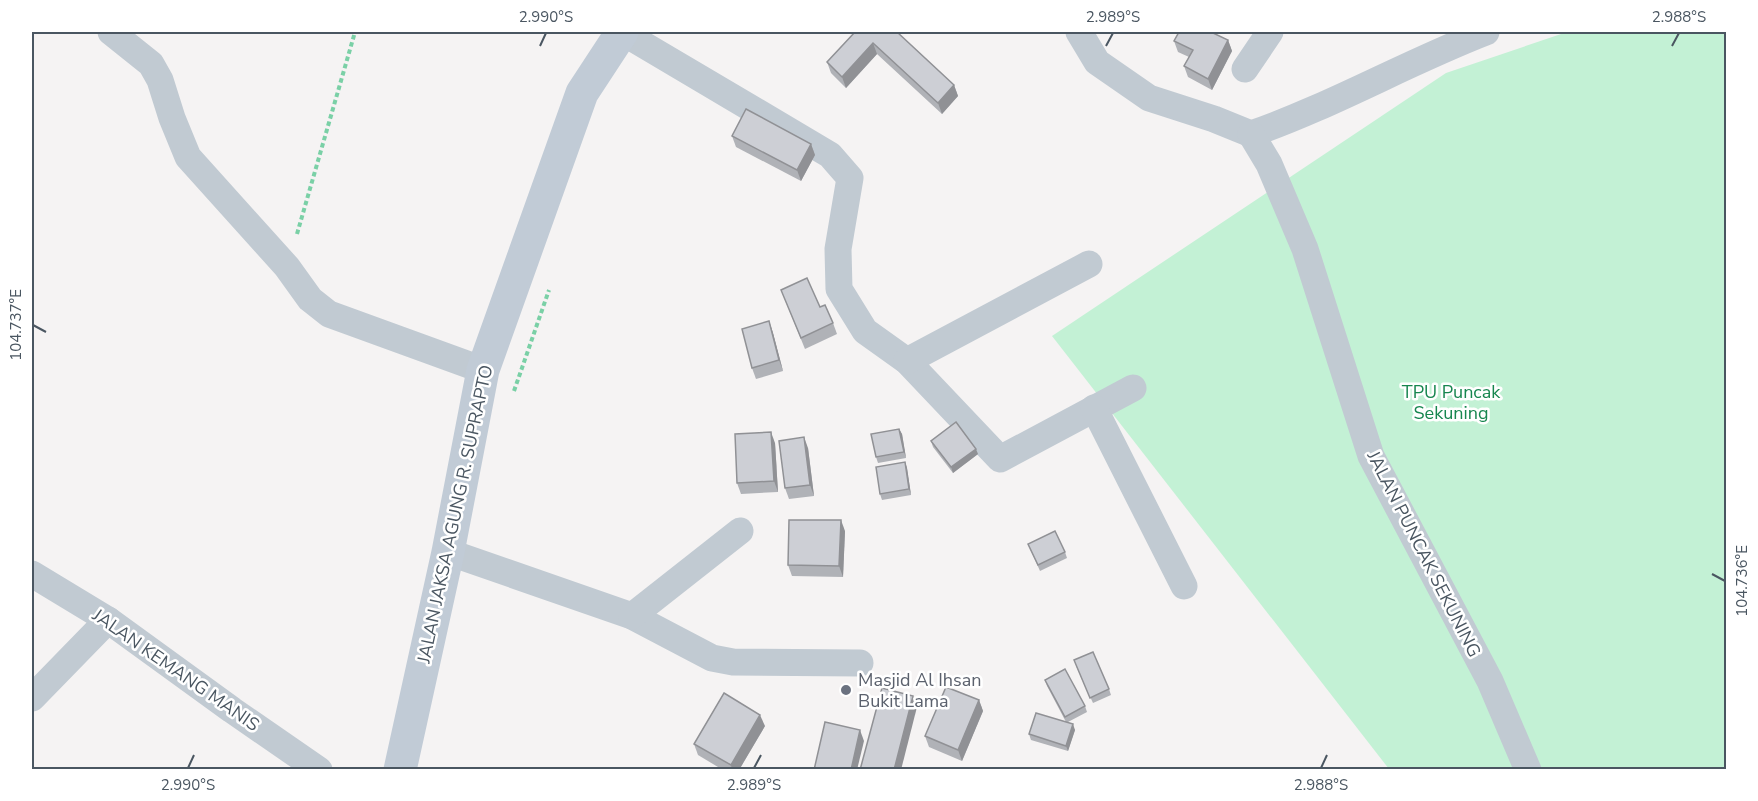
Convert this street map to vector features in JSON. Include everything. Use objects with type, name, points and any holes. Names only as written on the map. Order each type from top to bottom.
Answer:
[{"type":"main road","points":[[582,93],[605,32]]},
{"type":"main road","name":"JALAN JAKSA AGUNG R. SUPRAPTO","points":[[400,770],[448,552],[483,370],[582,93],[622,32]]},
{"type":"street","points":[[111,32],[144,57],[156,72],[174,126],[188,157],[287,267],[310,298],[329,314],[483,370]]},
{"type":"street","points":[[622,32],[830,155],[850,178],[838,249],[839,289],[865,331],[907,361],[1000,459],[1133,388]]},
{"type":"street","points":[[1079,32],[1097,62],[1149,98],[1214,119],[1251,134],[1295,118],[1446,47],[1486,32]]},
{"type":"street","points":[[1245,69],[1270,32]]},
{"type":"street","name":"JALAN PUNCAK SEKUNING","points":[[1251,134],[1269,164],[1305,249],[1371,456],[1490,681],[1528,770]]},
{"type":"street","points":[[907,361],[1089,264]]},
{"type":"street","points":[[1094,408],[1184,586]]},
{"type":"street","points":[[632,616],[740,531]]},
{"type":"street","points":[[448,552],[632,616],[712,658],[733,662],[860,663]]},
{"type":"street","name":"JALAN KEMANG MANIS","points":[[32,574],[108,620],[319,770]]},
{"type":"street","points":[[32,698],[108,620]]},
{"type":"path","points":[[287,267],[355,32]]},
{"type":"path","points":[[512,398],[550,286]]},
{"type":"green space","name":"TPU Puncak Sekuning","points":[[1567,32],[1726,32],[1726,769],[1389,769],[1052,336],[1446,73]]},
{"type":"building","points":[[855,32],[897,32],[954,85],[938,103],[873,43],[842,77],[827,62]]},
{"type":"building","points":[[1179,32],[1211,32],[1228,40],[1208,79],[1184,66],[1193,50],[1174,41]]},
{"type":"building","points":[[746,109],[811,144],[797,170],[732,136]]},
{"type":"building","points":[[807,278],[820,307],[825,305],[833,323],[801,338],[781,290]]},
{"type":"building","points":[[769,321],[779,360],[752,368],[742,329]]},
{"type":"building","points":[[956,422],[976,449],[951,467],[931,441]]},
{"type":"building","points":[[899,429],[904,452],[876,457],[871,434]]},
{"type":"building","points":[[771,432],[774,481],[737,483],[735,434]]},
{"type":"building","points":[[804,437],[810,485],[785,488],[779,441]]},
{"type":"building","points":[[905,462],[909,489],[880,494],[876,467]]},
{"type":"building","points":[[789,520],[841,520],[839,566],[788,565]]},
{"type":"building","points":[[1055,531],[1065,552],[1038,565],[1028,544]]},
{"type":"building","points":[[1093,652],[1109,689],[1090,698],[1074,660]]},
{"type":"building","points":[[1065,669],[1085,706],[1065,717],[1045,680]]},
{"type":"building","points":[[946,687],[979,700],[958,750],[925,736]]},
{"type":"building","points":[[882,688],[913,696],[894,770],[860,770]]},
{"type":"building","points":[[724,693],[760,715],[731,765],[694,744]]},
{"type":"building","points":[[1036,713],[1073,724],[1066,746],[1029,734]]},
{"type":"building","points":[[825,722],[860,730],[851,770],[814,770]]},
{"type":"place","name":"Masjid Al Ihsan Bukit Lama","points":[[846,690]]}]
